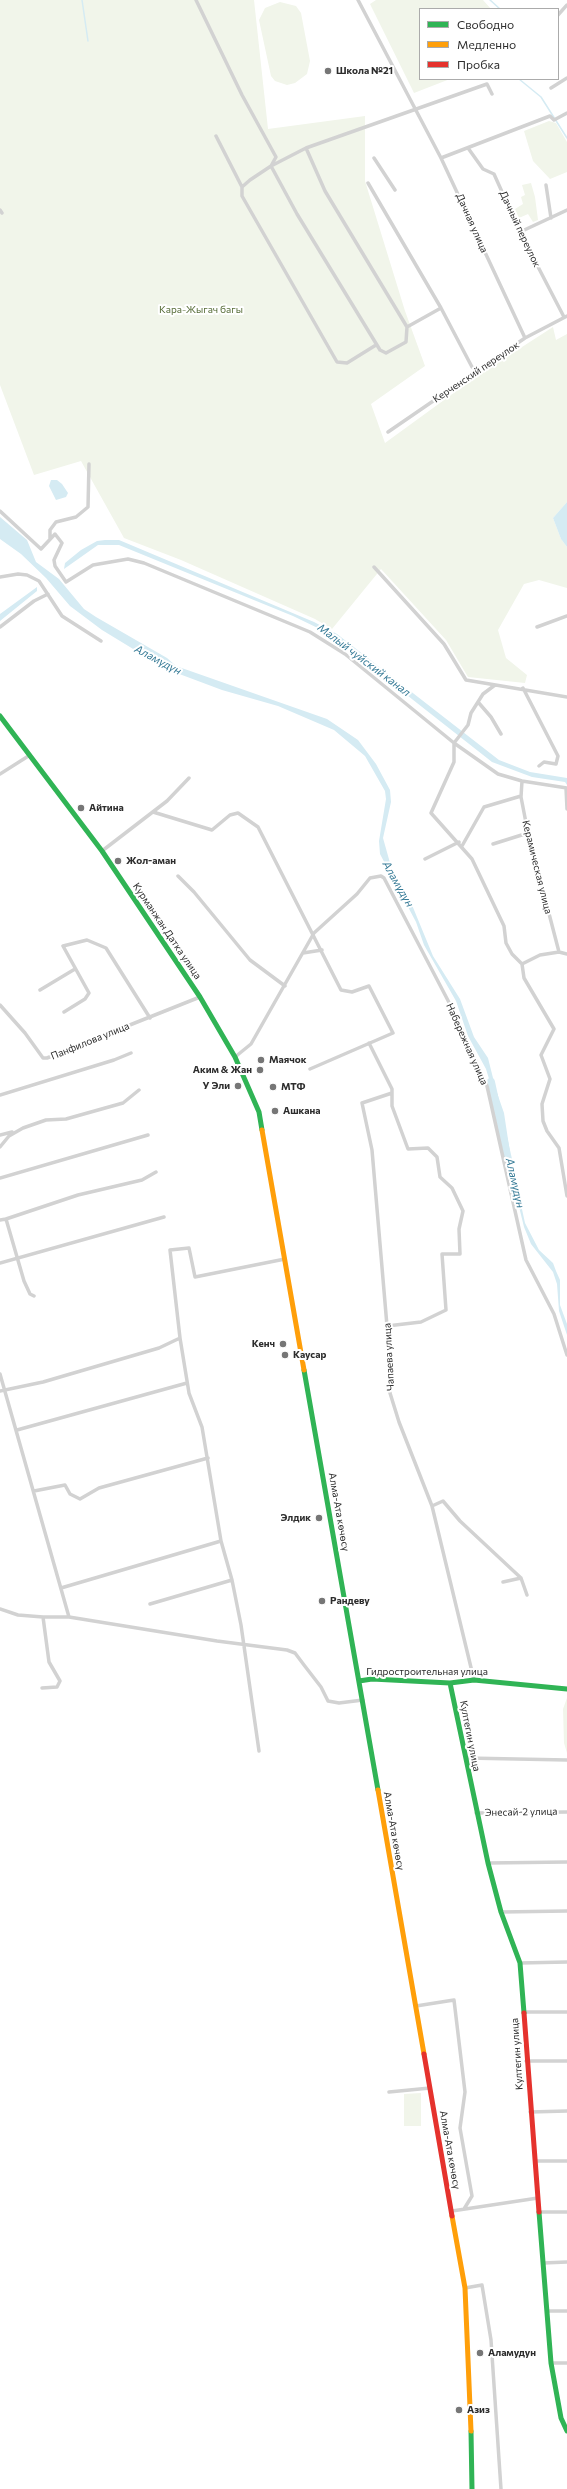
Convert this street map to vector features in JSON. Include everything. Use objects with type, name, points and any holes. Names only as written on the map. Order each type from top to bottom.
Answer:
[{"type":"main road","name":"Курманжан Датка улица","points":[[0,716],[102,851],[200,997],[235,1057],[259,1112],[272,1179]]},
{"type":"main road","name":"Алма-Ата көчөсү","points":[[272,1179],[465,2288],[471,2412],[472,2489]]},
{"type":"main road","name":"Гидростроительная улица","points":[[360,1681],[372,1679],[450,1683],[474,1680],[567,1689]]},
{"type":"main road","name":"Култегин улица","points":[[450,1683],[476,1813],[488,1863],[501,1912],[520,1962],[526,2061],[551,2363],[567,2431]]},
{"type":"street","points":[[196,0],[242,95],[276,157],[271,166]]},
{"type":"street","name":"Дачная улица","points":[[358,0],[441,158],[525,338]]},
{"type":"street","points":[[559,14],[567,5]]},
{"type":"street","points":[[551,88],[567,78]]},
{"type":"street","points":[[242,187],[271,166],[306,148],[487,84],[492,94]]},
{"type":"street","points":[[441,158],[536,123],[550,116],[554,120],[567,114]]},
{"type":"street","points":[[216,136],[242,187],[242,196],[338,364],[347,363],[376,346]]},
{"type":"street","points":[[306,148],[325,191],[407,327]]},
{"type":"street","name":"Дачный переулок","points":[[468,148],[483,169],[494,174],[520,232],[565,317]]},
{"type":"street","points":[[374,158],[395,190]]},
{"type":"street","points":[[271,166],[297,214],[376,346],[383,353],[398,347],[406,341],[405,331],[407,327],[442,308]]},
{"type":"street","points":[[368,183],[442,308],[472,367],[478,371]]},
{"type":"street","points":[[546,185],[551,218]]},
{"type":"street","points":[[520,232],[567,210]]},
{"type":"street","name":"Керченский переулок","points":[[388,432],[525,338],[565,317]]},
{"type":"street","points":[[50,538],[50,530],[56,522],[76,517],[88,507],[89,464]]},
{"type":"street","points":[[0,511],[41,549],[55,534],[62,543],[54,560],[55,566],[66,582],[93,565],[128,559],[144,563],[310,632],[345,654],[454,743],[498,774],[522,781],[567,788],[567,809]]},
{"type":"street","points":[[374,567],[444,644],[466,680],[523,688],[567,697]]},
{"type":"street","points":[[0,578],[22,575],[39,581],[62,616],[101,641]]},
{"type":"street","points":[[0,627],[34,601],[48,594]]},
{"type":"street","points":[[537,626],[567,616]]},
{"type":"street","points":[[495,685],[483,694],[466,728],[454,743],[454,762],[431,810],[434,818],[459,842],[472,859],[504,926],[506,942],[512,954],[522,964],[524,978],[554,1029],[541,1055],[550,1079],[542,1104],[543,1121],[547,1131],[559,1148],[567,1196]]},
{"type":"street","points":[[523,688],[558,756],[556,764],[544,762],[540,766]]},
{"type":"street","points":[[478,702],[491,717],[501,734]]},
{"type":"street","points":[[0,774],[30,755]]},
{"type":"street","points":[[102,851],[153,812],[189,778]]},
{"type":"street","name":"Керамическая улица","points":[[522,781],[521,796],[528,833],[559,952]]},
{"type":"street","points":[[462,846],[484,806],[521,796]]},
{"type":"street","points":[[153,812],[212,830],[230,815],[238,813],[258,827],[302,915],[314,933],[341,990],[352,992],[369,986],[393,1033],[310,1069]]},
{"type":"street","points":[[493,844],[528,833]]},
{"type":"street","points":[[425,859],[459,842]]},
{"type":"street","points":[[178,876],[194,892],[250,960],[285,986]]},
{"type":"street","name":"Набережная улица","points":[[235,1057],[251,1044],[314,933],[357,894],[370,878],[381,876],[384,878],[454,1012],[487,1086],[526,1260],[554,1314],[567,1355]]},
{"type":"street","points":[[64,1012],[85,999],[89,993],[63,946],[87,940],[106,948],[150,1018]]},
{"type":"street","points":[[303,953],[322,950]]},
{"type":"street","points":[[522,964],[540,956],[559,952],[567,954]]},
{"type":"street","points":[[40,990],[75,969]]},
{"type":"street","name":"Панфилова улица","points":[[0,1005],[26,1033],[43,1058],[150,1018],[200,997]]},
{"type":"street","points":[[369,1043],[392,1093],[392,1106],[408,1149],[428,1148],[437,1157],[440,1177],[452,1188],[463,1211],[459,1229],[460,1254],[442,1254],[446,1310],[421,1322],[387,1326]]},
{"type":"street","points":[[0,1094],[114,1060],[131,1053]]},
{"type":"street","points":[[0,1135],[46,1120],[66,1119],[123,1103],[139,1090]]},
{"type":"street","name":"Чапаева улица","points":[[392,1093],[362,1103],[372,1150],[387,1326],[390,1393],[399,1422],[432,1506],[474,1680]]},
{"type":"street","points":[[0,1147],[16,1131]]},
{"type":"street","points":[[0,1178],[148,1136]]},
{"type":"street","points":[[0,1220],[78,1195],[142,1180],[156,1172]]},
{"type":"street","points":[[0,1263],[164,1217]]},
{"type":"street","points":[[6,1219],[27,1289],[34,1296]]},
{"type":"street","points":[[259,1751],[244,1644],[232,1580],[221,1541],[208,1458],[200,1421],[190,1401],[180,1338],[170,1250],[189,1248],[195,1277],[286,1258]]},
{"type":"street","points":[[0,1391],[43,1382],[159,1348],[180,1338]]},
{"type":"street","points":[[0,1374],[69,1617]]},
{"type":"street","points":[[17,1430],[187,1383]]},
{"type":"street","points":[[34,1491],[65,1485],[70,1494],[80,1499],[99,1488],[208,1458]]},
{"type":"street","points":[[432,1506],[443,1501],[460,1521],[521,1578],[527,1595]]},
{"type":"street","points":[[61,1588],[221,1541]]},
{"type":"street","points":[[503,1582],[521,1578]]},
{"type":"street","points":[[150,1604],[232,1580]]},
{"type":"street","points":[[0,1610],[18,1615],[69,1617],[282,1649],[295,1653],[321,1687],[328,1701],[339,1703],[363,1700]]},
{"type":"street","points":[[42,1688],[57,1687],[60,1681],[58,1674],[49,1662],[43,1617]]},
{"type":"street","points":[[466,1758],[567,1760]]},
{"type":"street","name":"Энесай-2 улица","points":[[476,1813],[567,1812]]},
{"type":"street","points":[[488,1863],[567,1862]]},
{"type":"street","points":[[501,1912],[567,1911]]},
{"type":"street","points":[[520,1962],[567,1962]]},
{"type":"street","points":[[416,2006],[454,2000],[465,2092],[460,2128],[472,2196],[464,2209]]},
{"type":"street","points":[[524,2012],[567,2012]]},
{"type":"street","points":[[526,2061],[567,2061]]},
{"type":"street","points":[[389,2092],[430,2088]]},
{"type":"street","points":[[530,2112],[567,2111]]},
{"type":"street","points":[[535,2161],[567,2161]]},
{"type":"street","points":[[452,2211],[538,2198]]},
{"type":"street","points":[[539,2212],[567,2212]]},
{"type":"street","points":[[543,2263],[567,2262]]},
{"type":"street","points":[[465,2288],[482,2285],[491,2340],[501,2489]]},
{"type":"street","points":[[546,2311],[567,2311]]},
{"type":"street","points":[[551,2363],[567,2363]]},
{"type":"green space","name":"Кара-Жыгач багы","points":[[0,0],[254,0],[268,129],[365,116],[365,181],[405,311],[425,366],[371,404],[385,443],[477,376],[553,327],[556,340],[567,334],[567,502],[553,518],[561,539],[567,547],[567,588],[539,580],[524,584],[498,630],[506,658],[527,675],[525,683],[468,677],[446,640],[381,569],[332,629],[315,619],[181,560],[124,538],[81,461],[34,475],[0,385]]},
{"type":"green space","points":[[376,0],[483,0],[490,8],[419,8],[419,80],[447,80],[414,93],[370,4]]},
{"type":"green space","points":[[280,2],[296,6],[301,13],[310,61],[307,74],[295,83],[287,85],[275,81],[271,76],[259,20],[265,8]]},
{"type":"green space","points":[[549,121],[556,123],[567,142],[567,172],[550,179],[533,161],[524,131]]},
{"type":"green space","points":[[531,183],[535,197],[538,220],[533,222],[528,214],[519,218],[515,209],[523,204],[521,197],[525,195],[522,185]]},
{"type":"green space","points":[[567,1698],[567,1753],[564,1743],[563,1709]]},
{"type":"green space","points":[[421,2093],[421,2126],[404,2126],[404,2094]]},
{"type":"water","points":[[51,480],[57,480],[62,484],[68,493],[66,497],[56,500],[49,486]]},
{"type":"water","points":[[567,502],[567,547],[561,539],[553,518]]},
{"type":"water","points":[[0,517],[27,540],[36,562],[59,579],[84,609],[96,617],[167,658],[176,666],[327,719],[358,740],[376,764],[390,790],[391,802],[383,838],[392,870],[412,905],[433,956],[460,999],[474,1037],[488,1058],[496,1090],[504,1113],[511,1159],[525,1223],[539,1250],[553,1263],[560,1280],[560,1305],[567,1324],[567,1335],[559,1311],[557,1284],[553,1272],[531,1244],[524,1227],[508,1162],[505,1131],[486,1069],[468,1036],[456,1001],[424,945],[416,922],[380,854],[379,841],[386,799],[385,791],[365,756],[334,730],[278,706],[222,690],[166,669],[102,630],[70,606],[46,578],[21,554],[0,539]]},
{"type":"water","name":"Малый чуйский канал","points":[[119,540],[314,622],[337,634],[499,760],[530,772],[567,778],[567,785],[565,782],[532,777],[492,762],[328,633],[293,616],[119,545],[98,545],[64,569],[65,563],[81,550],[97,541]]},
{"type":"water","points":[[37,587],[37,591],[0,621],[0,614]]},
{"type":"waterway","points":[[82,0],[88,41]]},
{"type":"waterway","points":[[490,0],[499,8]]},
{"type":"waterway","points":[[520,80],[541,97],[567,138]]},
{"type":"waterway","name":"Аламүдүн","points":[[491,1082],[509,1164]]},
{"type":"traffic: fast","points":[[0,716],[102,851],[200,997],[235,1057],[259,1112],[262,1130]]},
{"type":"traffic: fast","points":[[304,1370],[378,1790]]},
{"type":"traffic: fast","points":[[359,1681],[372,1679],[450,1683],[474,1680],[567,1689]]},
{"type":"traffic: fast","points":[[450,1683],[488,1863],[501,1912],[520,1963],[524,2013]]},
{"type":"traffic: fast","points":[[539,2212],[551,2363],[561,2418],[567,2431]]},
{"type":"traffic: fast","points":[[471,2431],[472,2489]]},
{"type":"traffic: slow","points":[[262,1130],[304,1370]]},
{"type":"traffic: slow","points":[[378,1790],[424,2054]]},
{"type":"traffic: slow","points":[[452,2216],[465,2288],[471,2431]]},
{"type":"traffic: jam","points":[[524,2013],[539,2212]]},
{"type":"traffic: jam","points":[[424,2054],[452,2216]]},
{"type":"place","name":"Школа №21","points":[[328,71]]},
{"type":"place","name":"Айтина","points":[[81,808]]},
{"type":"place","name":"Жол-аман","points":[[118,861]]},
{"type":"place","name":"Маячок","points":[[261,1060]]},
{"type":"place","name":"Аким & Жан","points":[[260,1070]]},
{"type":"place","name":"У Эли","points":[[238,1086]]},
{"type":"place","name":"МТФ","points":[[273,1087]]},
{"type":"place","name":"Ашкана","points":[[275,1111]]},
{"type":"place","name":"Кенч","points":[[283,1344]]},
{"type":"place","name":"Каусар","points":[[285,1355]]},
{"type":"place","name":"Элдик","points":[[319,1518]]},
{"type":"place","name":"Рандеву","points":[[322,1601]]},
{"type":"place","name":"Аламудун","points":[[480,2353]]},
{"type":"place","name":"Азиз","points":[[459,2410]]}]
